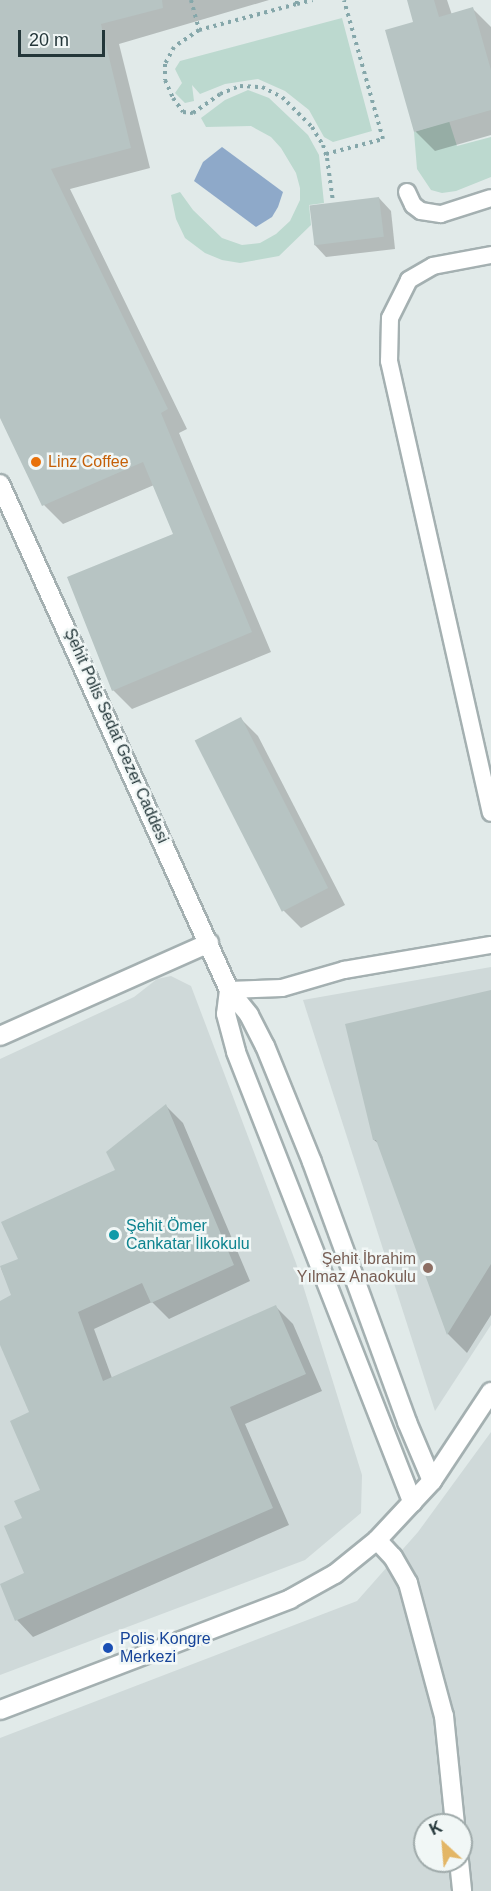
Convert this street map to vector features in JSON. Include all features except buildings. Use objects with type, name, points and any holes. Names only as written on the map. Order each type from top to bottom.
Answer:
[{"type":"street","name":"Şehit Polis Sedat Gezer Caddesi","points":[[0,484],[210,943],[229,990]]},
{"type":"street","points":[[0,1036],[210,943]]},
{"type":"street","points":[[229,990],[249,1015],[269,1057],[312,1162],[407,1422],[432,1481]]},
{"type":"street","points":[[229,990],[226,1014],[236,1052],[412,1503]]},
{"type":"street","points":[[0,1710],[290,1599],[335,1574],[377,1540],[432,1481],[491,1392]]},
{"type":"street","points":[[377,1540],[393,1557],[408,1583],[441,1705],[454,1813]]},
{"type":"street","points":[[460,1873],[462,1891]]},
{"type":"lane","points":[[406,192],[413,205],[421,211],[441,214],[491,198]]},
{"type":"lane","points":[[491,255],[433,266],[409,280],[390,318],[388,361],[491,813]]},
{"type":"lane","points":[[229,990],[282,988],[344,970],[491,945]]},
{"type":"path","points":[[190,0],[199,30]]},
{"type":"path","points":[[313,0],[296,2],[199,30],[174,47],[165,64],[165,80],[173,98],[183,112],[194,112],[220,94],[240,86],[262,87],[282,97],[312,127],[326,154],[333,202]]},
{"type":"path","points":[[326,154],[383,139],[344,0]]},
{"type":"shaded area","points":[[491,967],[491,1325],[435,1411],[303,1000]]},
{"type":"shaded area","points":[[171,976],[191,986],[296,1263],[362,1475],[361,1513],[305,1560],[0,1675],[0,1059],[134,997],[157,979]]},
{"type":"shaded area","points":[[491,1432],[491,1891],[0,1891],[0,1738],[357,1601],[418,1532]]},
{"type":"green space","points":[[342,18],[372,131],[333,142],[324,137],[309,110],[285,91],[258,79],[225,84],[200,94],[192,85],[194,101],[185,103],[175,93],[182,83],[175,69],[180,61]]},
{"type":"green space","points":[[248,90],[269,98],[308,135],[319,155],[324,203],[309,205],[311,225],[279,256],[240,263],[222,260],[205,253],[185,238],[176,219],[171,195],[180,192],[193,210],[222,238],[242,245],[260,243],[276,234],[290,221],[300,200],[300,188],[296,173],[281,148],[271,137],[251,126],[206,127],[201,118],[225,100]]},
{"type":"green space","points":[[449,121],[457,146],[491,137],[491,177],[456,191],[442,193],[431,190],[417,169],[414,132]]},
{"type":"water","points":[[222,147],[283,192],[272,217],[256,227],[194,181],[203,162]]},
{"type":"place","name":"Linz Coffee","points":[[36,462]]},
{"type":"place","name":"Şehit Ömer Cankatar İlkokulu","points":[[114,1235]]},
{"type":"place","name":"Şehit İbrahim Yılmaz Anaokulu","points":[[428,1268]]},
{"type":"place","name":"Polis Kongre Merkezi","points":[[108,1648]]}]
